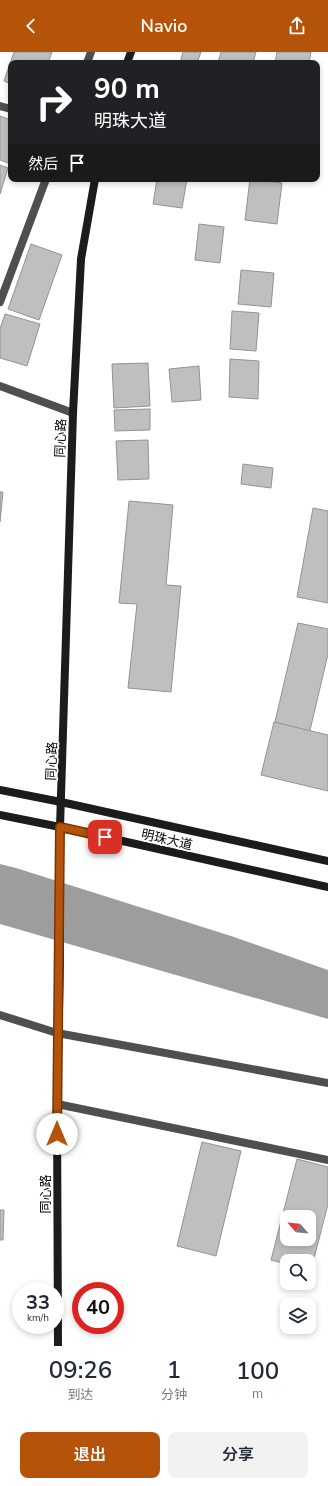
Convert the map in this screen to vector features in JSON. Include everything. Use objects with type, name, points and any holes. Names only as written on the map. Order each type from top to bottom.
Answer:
[{"type":"street","points":[[0,302],[45,182]]},
{"type":"street","name":"同心路","points":[[58,1346],[57,1034],[60,962],[60,827],[73,413],[81,259],[94,182]]},
{"type":"street","points":[[0,386],[73,413]]},
{"type":"street","name":"明珠大道","points":[[0,790],[328,861]]},
{"type":"street","name":"明珠大道","points":[[0,815],[328,887]]},
{"type":"street","points":[[0,1015],[57,1034],[328,1083]]},
{"type":"street","points":[[57,1104],[328,1160]]},
{"type":"shaded area","points":[[0,864],[231,936],[328,970],[328,1019],[0,924]]},
{"type":"building","points":[[14,52],[52,52],[49,60],[11,60]]},
{"type":"building","points":[[183,52],[201,52],[198,60],[181,60]]},
{"type":"building","points":[[221,52],[256,52],[254,60],[219,60]]},
{"type":"building","points":[[277,52],[311,52],[310,60],[276,60]]},
{"type":"building","points":[[8,69],[8,83],[4,81]]},
{"type":"building","points":[[0,116],[8,119],[8,163],[0,160]]},
{"type":"building","points":[[0,165],[8,168],[0,194]]},
{"type":"building","points":[[157,182],[186,182],[182,208],[153,204]]},
{"type":"building","points":[[250,182],[282,183],[277,224],[245,220]]},
{"type":"building","points":[[199,224],[224,227],[220,263],[195,260]]},
{"type":"building","points":[[31,244],[62,255],[39,320],[8,309]]},
{"type":"building","points":[[241,270],[274,273],[271,307],[238,304]]},
{"type":"building","points":[[232,311],[259,313],[256,351],[230,349]]},
{"type":"building","points":[[5,314],[40,324],[27,366],[0,358],[0,329]]},
{"type":"building","points":[[230,359],[259,361],[258,399],[229,397]]},
{"type":"building","points":[[148,363],[150,406],[114,408],[112,364]]},
{"type":"building","points":[[199,366],[201,400],[172,402],[169,369]]},
{"type":"building","points":[[150,409],[150,430],[115,431],[114,410]]},
{"type":"building","points":[[148,440],[149,479],[118,480],[116,441]]},
{"type":"building","points":[[243,464],[273,468],[271,488],[241,484]]},
{"type":"building","points":[[0,492],[3,492],[0,522]]},
{"type":"building","points":[[129,501],[173,505],[166,585],[181,586],[171,692],[128,688],[137,604],[119,603]]},
{"type":"building","points":[[313,508],[328,511],[328,603],[297,597]]},
{"type":"building","points":[[298,623],[328,629],[328,654],[299,777],[264,769]]},
{"type":"building","points":[[274,722],[328,735],[328,791],[261,775]]},
{"type":"building","points":[[202,1142],[241,1151],[216,1256],[177,1246]]},
{"type":"building","points":[[297,1159],[328,1167],[328,1204],[315,1254],[280,1254],[280,1262],[271,1260],[280,1225],[280,1246],[316,1246],[316,1210],[284,1210]]},
{"type":"building","points":[[0,1210],[4,1210],[3,1240],[0,1240]]},
{"type":"route","points":[[57,1134],[57,1034],[60,962],[60,827],[105,837]]}]
